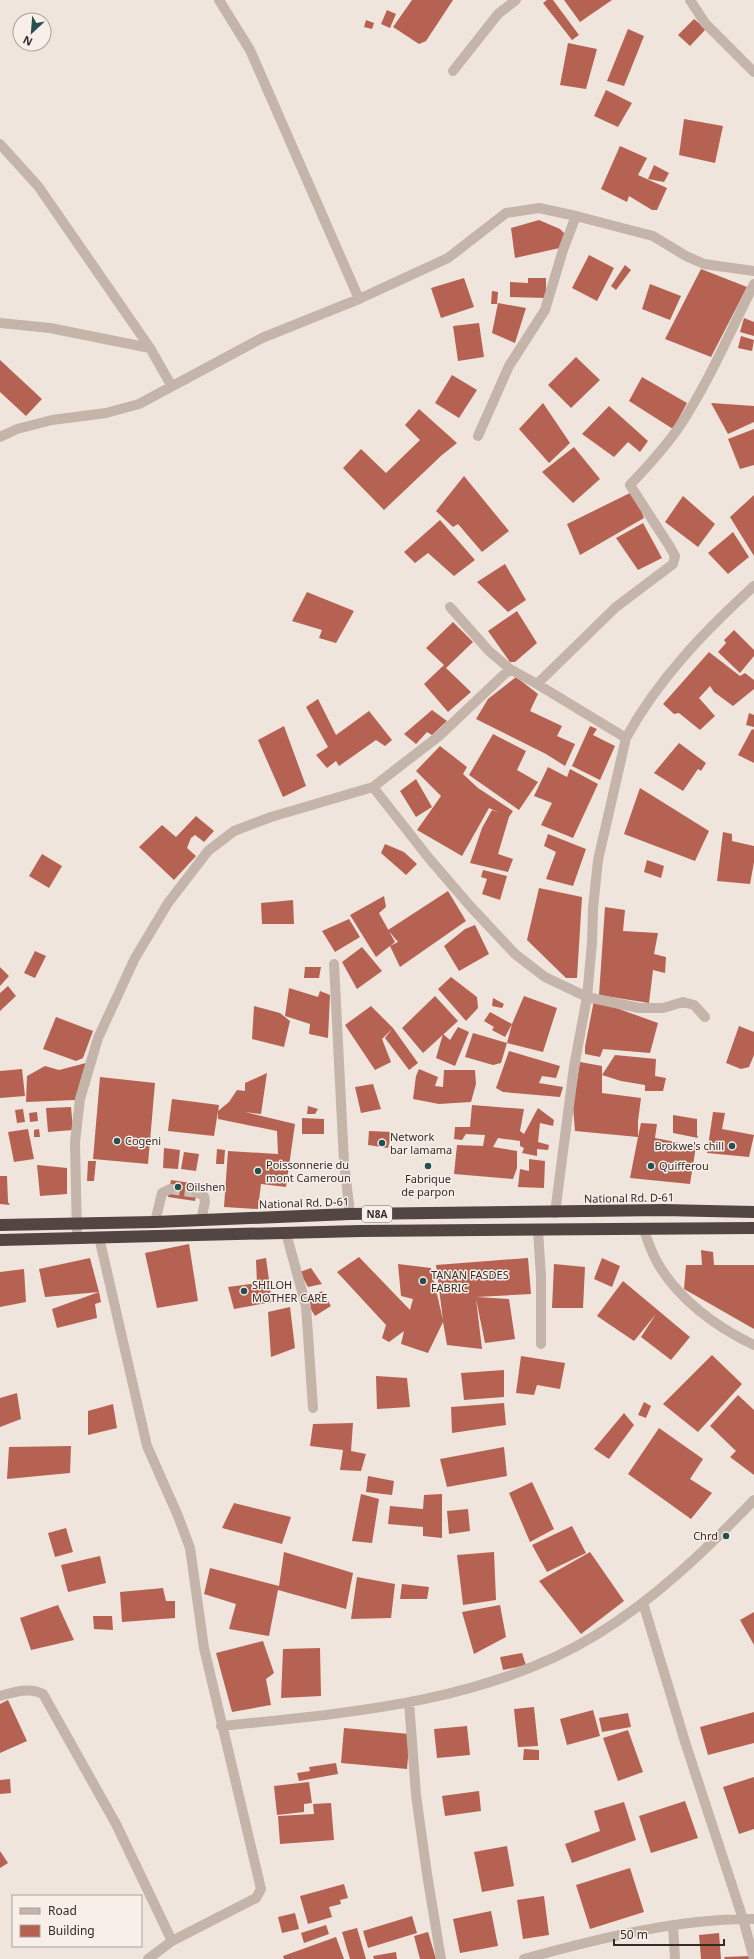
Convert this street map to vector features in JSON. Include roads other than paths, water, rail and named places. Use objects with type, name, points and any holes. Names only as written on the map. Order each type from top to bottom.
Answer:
[{"type":"highway","name":"National Rd. D-61","points":[[0,1225],[155,1222],[350,1214],[555,1213],[663,1210],[754,1212]]},
{"type":"highway","name":"N8A","points":[[0,1240],[286,1233],[754,1228]]},
{"type":"street","points":[[219,0],[250,50],[359,299]]},
{"type":"street","points":[[453,71],[498,14],[516,0]]},
{"type":"street","points":[[690,0],[705,23],[754,72]]},
{"type":"street","points":[[0,144],[38,186],[150,348],[171,385]]},
{"type":"street","points":[[0,437],[17,429],[52,420],[106,412],[139,404],[171,385],[262,338],[359,299],[448,258],[506,213],[539,208],[576,216],[653,236],[686,256],[704,264],[754,271]]},
{"type":"street","points":[[478,436],[509,366],[545,310],[562,250],[576,216]]},
{"type":"street","points":[[537,684],[616,607],[673,564],[674,556],[670,547],[630,485],[651,463],[679,428],[707,381],[754,284]]},
{"type":"street","points":[[0,323],[50,328],[150,348]]},
{"type":"street","points":[[555,1213],[572,1081],[587,997],[598,860],[626,738],[641,710],[683,657],[716,621],[754,586]]},
{"type":"street","points":[[450,607],[489,651],[510,669],[626,738]]},
{"type":"street","points":[[77,1238],[74,1142],[80,1099],[98,1038],[135,958],[168,903],[208,851],[234,831],[271,817],[373,787],[439,736],[510,669]]},
{"type":"street","points":[[373,787],[428,857],[470,906],[515,954],[545,977],[587,997],[639,1008],[663,1008],[683,1002],[694,1005],[706,1017]]},
{"type":"street","points":[[334,964],[344,1162],[350,1214]]},
{"type":"street","points":[[155,1222],[162,1192],[170,1189]]},
{"type":"street","points":[[197,1193],[204,1196],[205,1202],[201,1220]]},
{"type":"street","points":[[642,1228],[657,1262],[675,1289],[705,1315],[754,1345]]},
{"type":"street","points":[[538,1230],[541,1277],[540,1344]]},
{"type":"street","points":[[286,1233],[306,1306],[313,1408]]},
{"type":"street","points":[[99,1237],[147,1446],[178,1516],[190,1548],[204,1648],[261,1888],[256,1898],[172,1941],[148,1959]]},
{"type":"street","points":[[222,1726],[356,1712],[409,1702],[497,1680],[543,1662],[596,1636],[643,1603],[696,1559],[754,1501]]},
{"type":"street","points":[[643,1603],[686,1745],[743,1919],[754,1959]]},
{"type":"street","points":[[0,1696],[17,1691],[35,1690],[43,1694],[116,1824],[172,1941]]},
{"type":"street","points":[[409,1702],[416,1796],[441,1959]]},
{"type":"street","points":[[524,1959],[562,1949],[673,1925],[754,1919]]},
{"type":"street","points":[[673,1925],[675,1959]]},
{"type":"tunnel","points":[[170,1189],[197,1193]]},
{"type":"place","name":"Cogeni","points":[[117,1141]]},
{"type":"place","name":"Network bar lamama","points":[[382,1143]]},
{"type":"place","name":"Brokwe's chill","points":[[732,1146]]},
{"type":"place","name":"Fabrique de parpon","points":[[428,1166]]},
{"type":"place","name":"Quifferou","points":[[651,1166]]},
{"type":"place","name":"Poissonnerie du mont Cameroun","points":[[258,1171]]},
{"type":"place","name":"Oilshen","points":[[178,1187]]},
{"type":"place","name":"TANAN FASDES FABRIC","points":[[423,1281]]},
{"type":"place","name":"SHILOH MOTHER CARE","points":[[244,1291]]},
{"type":"place","name":"Chrd","points":[[726,1536]]}]
